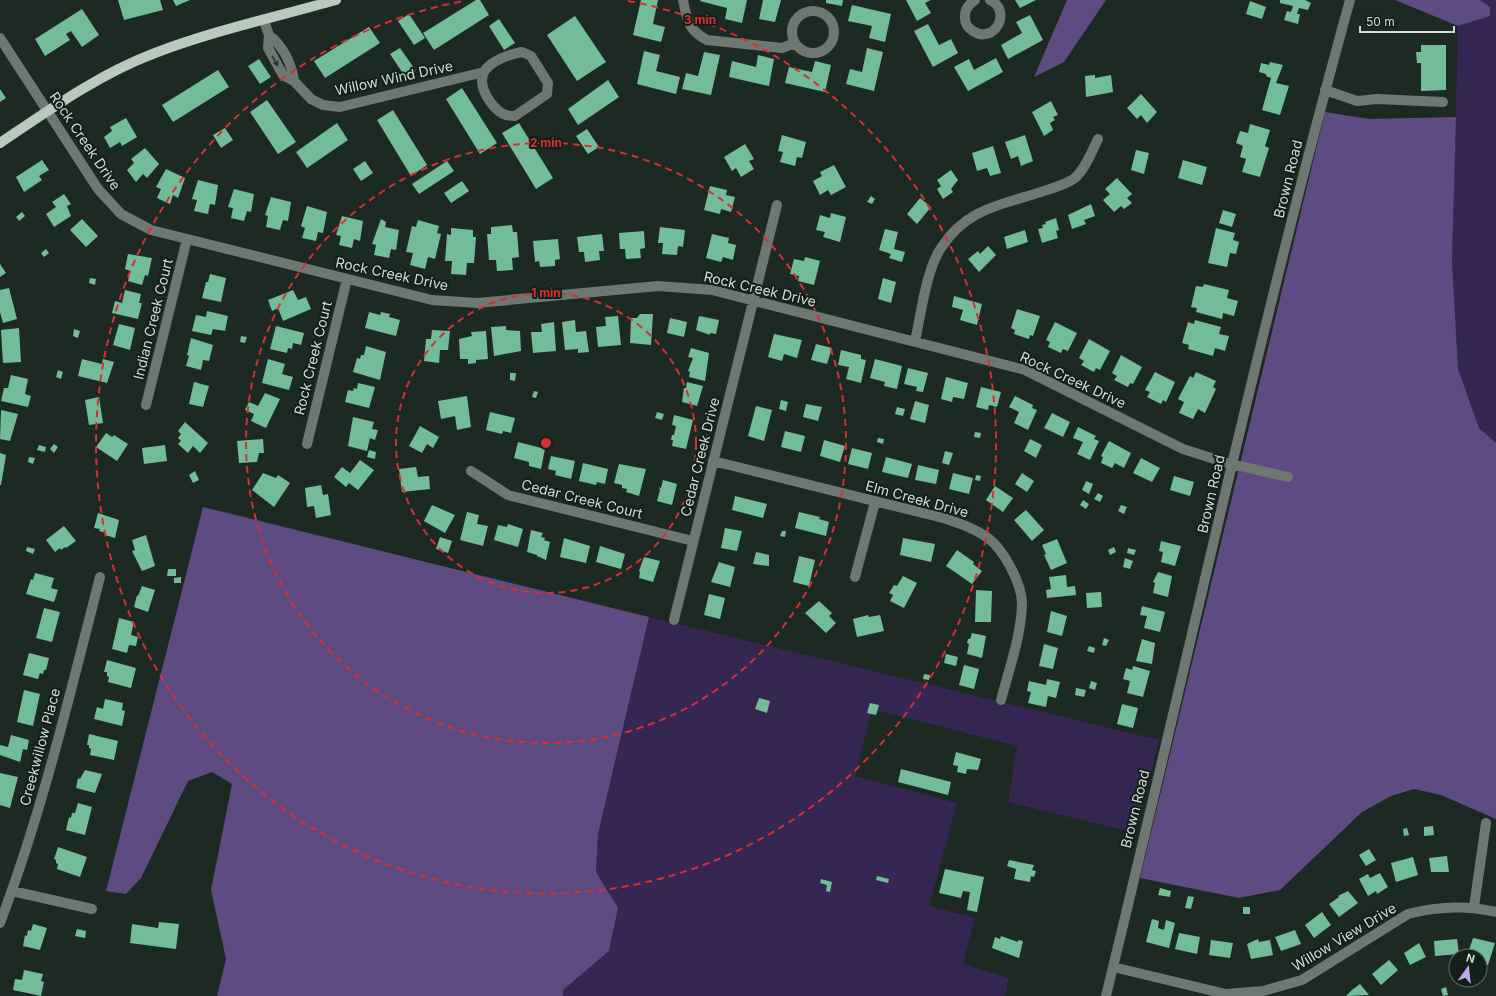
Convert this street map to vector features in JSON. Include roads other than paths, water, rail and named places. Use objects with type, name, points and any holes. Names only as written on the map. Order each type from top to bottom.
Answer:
[{"type":"main road","points":[[0,143],[48,111],[104,77],[155,53],[336,0]]},
{"type":"street","points":[[683,0],[689,26],[697,35],[707,40],[782,48],[795,43]]},
{"type":"street","points":[[972,1],[965,13],[966,24],[975,33],[986,34],[997,28],[1001,17],[998,6],[990,0]]},
{"type":"street","name":"Brown Road","points":[[1106,996],[1278,275],[1325,90],[1350,0]]},
{"type":"street","points":[[817,12],[823,14],[832,24],[833,38],[830,44],[819,52],[806,51],[795,43],[793,36],[794,23],[804,13],[817,12]]},
{"type":"street","name":"Willow Wind Drive","points":[[264,21],[269,36],[268,48],[283,75],[294,81],[311,99],[323,105],[340,107],[484,72],[492,64],[507,56],[522,52],[531,56],[548,83],[547,94],[541,100],[515,116],[504,115],[496,108],[484,91],[482,82],[484,72]]},
{"type":"street","name":"Rock Creek Drive","points":[[0,38],[98,189],[121,214],[151,230],[432,300],[477,303],[658,286],[712,290],[1025,370],[1183,449],[1233,464],[1288,477]]},
{"type":"street","points":[[1325,90],[1357,101],[1377,99],[1443,102]]},
{"type":"street","points":[[915,341],[932,268],[940,249],[952,232],[966,219],[985,210],[1060,186],[1074,178],[1084,166],[1098,139]]},
{"type":"street","name":"Cedar Creek Drive","points":[[674,620],[777,205]]},
{"type":"street","name":"Indian Creek Court","points":[[146,405],[187,239]]},
{"type":"street","name":"Rock Creek Court","points":[[307,444],[347,279]]},
{"type":"street","name":"Elm Creek Drive","points":[[713,461],[967,526],[988,538],[1005,557],[1017,579],[1022,603],[1019,629],[1001,700]]},
{"type":"street","name":"Cedar Creek Court","points":[[471,470],[508,495],[693,541]]},
{"type":"street","points":[[855,577],[875,502]]},
{"type":"street","name":"Creekwillow Place","points":[[0,923],[47,783],[100,577]]},
{"type":"street","points":[[1474,907],[1486,823]]},
{"type":"street","points":[[12,891],[92,909]]},
{"type":"street","name":"Willow View Drive","points":[[1113,967],[1226,994],[1264,994],[1302,980],[1408,914],[1426,909],[1450,906],[1474,907],[1496,912]]}]
